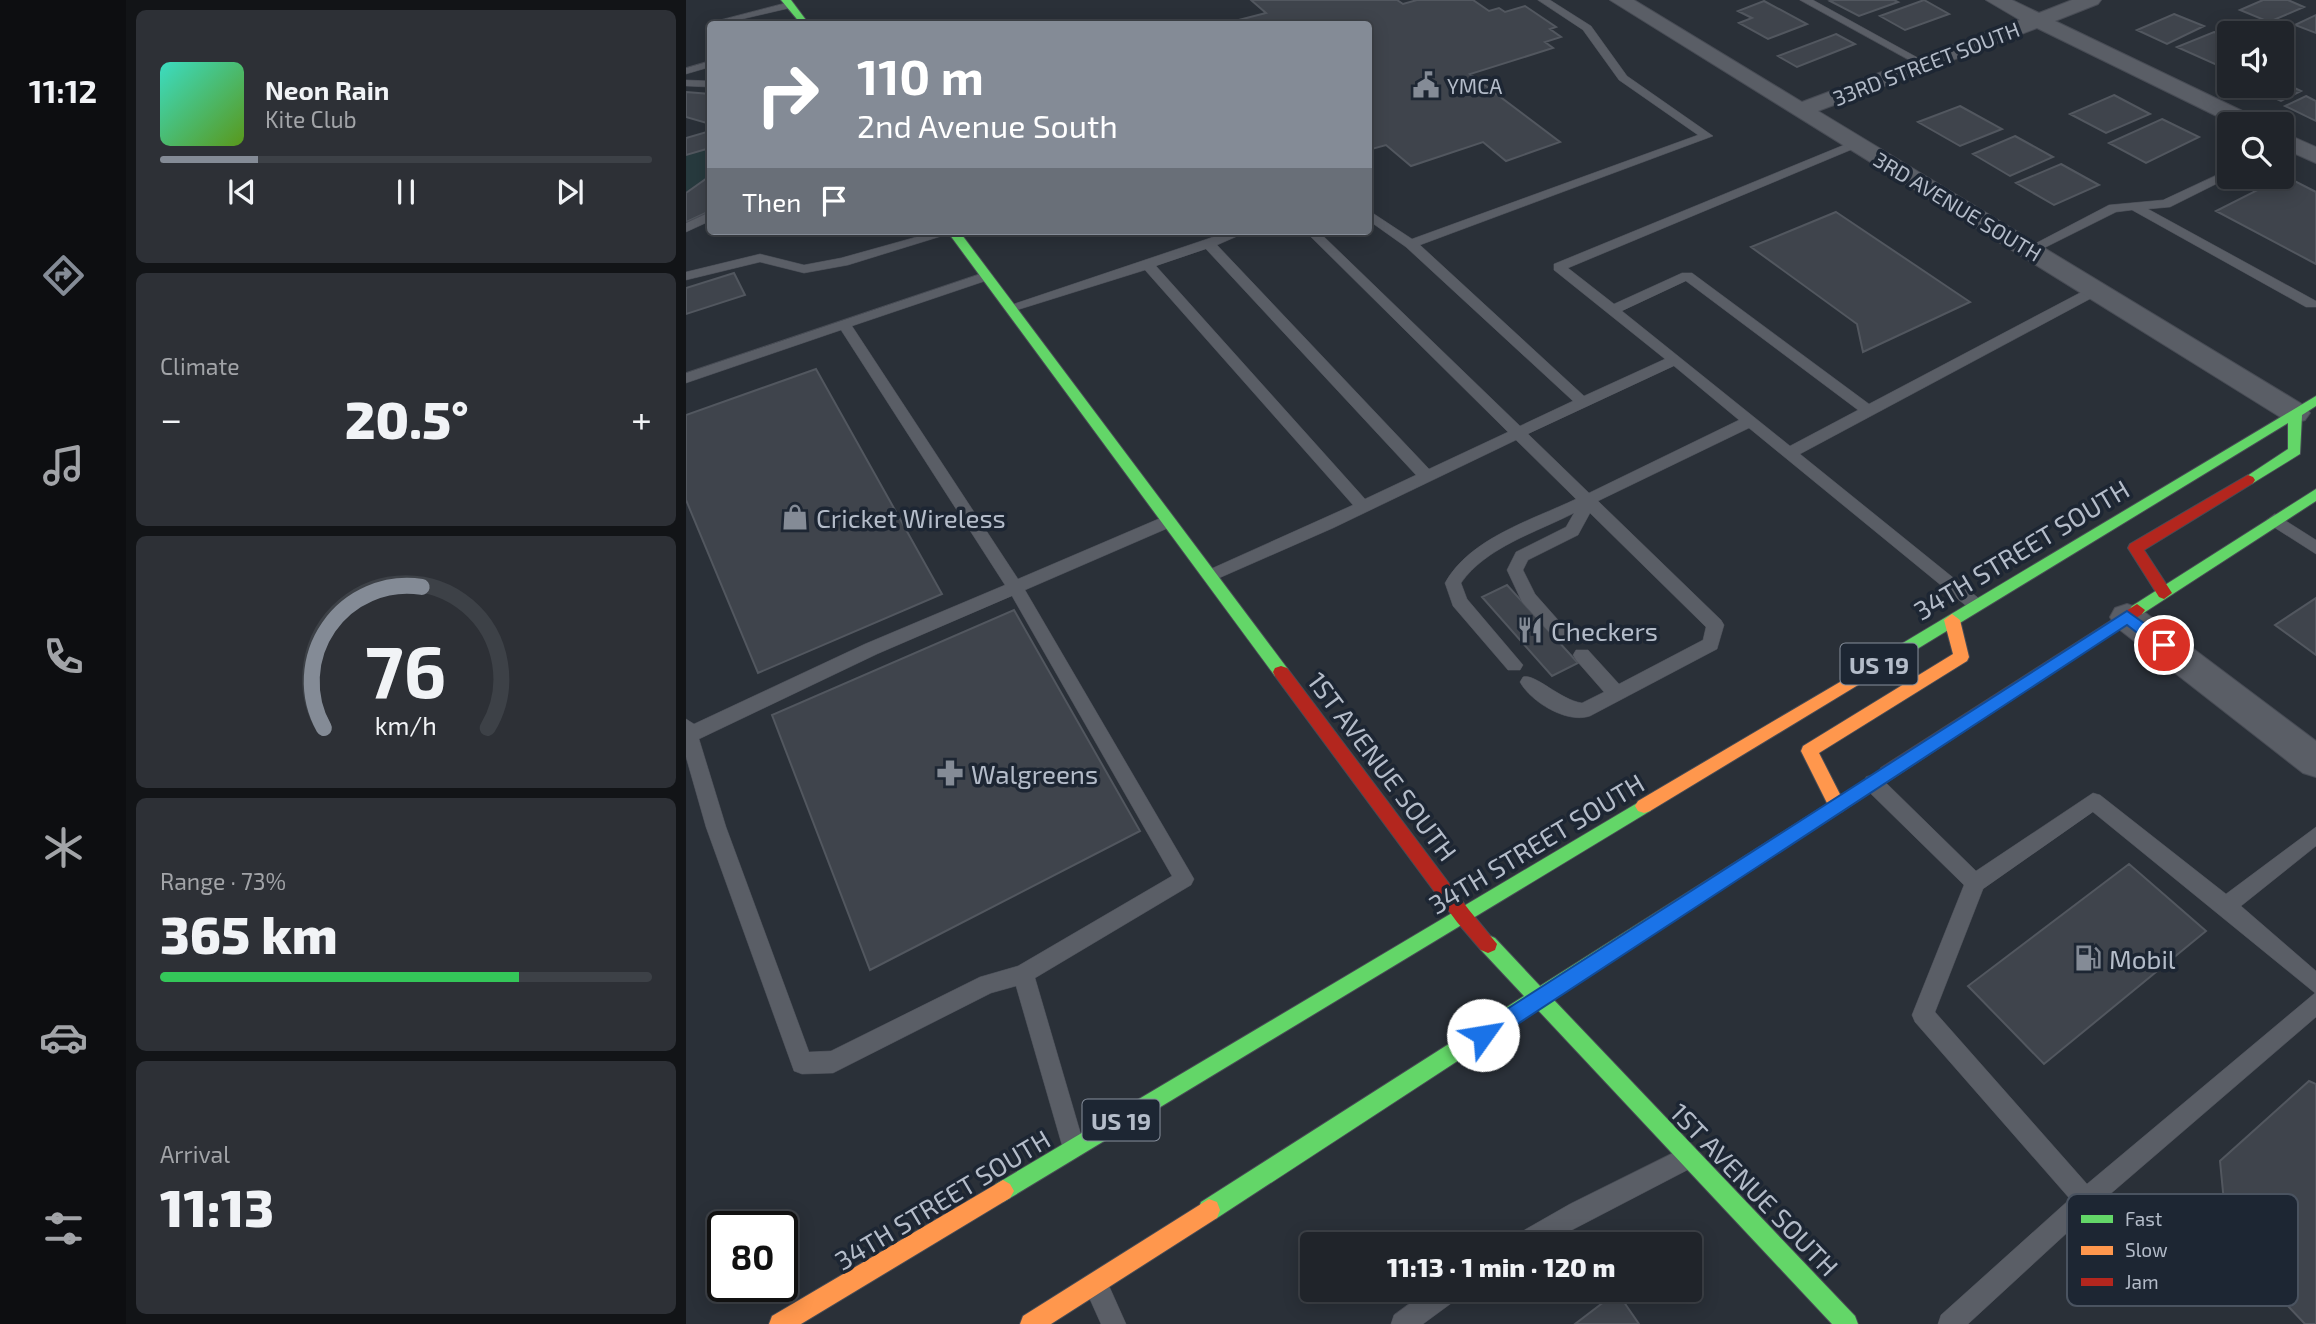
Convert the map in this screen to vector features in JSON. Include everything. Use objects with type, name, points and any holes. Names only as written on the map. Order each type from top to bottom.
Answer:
[{"type":"main road","points":[[788,2],[803,21]]},
{"type":"main road","name":"1ST AVENUE SOUTH","points":[[956,235],[1463,916],[1539,1000],[1847,1324]]},
{"type":"main road","points":[[2164,593],[2135,548],[2295,451],[2305,406]]},
{"type":"main road","name":"34TH STREET SOUTH","points":[[780,1324],[1463,916],[2305,406]]},
{"type":"main road","points":[[1031,1324],[1539,1000],[2316,494]]},
{"type":"main road","points":[[1837,806],[1809,751],[1961,657],[1952,620]]},
{"type":"street","name":"3RD AVENUE SOUTH","points":[[1620,0],[2096,290],[2305,406]]},
{"type":"street","points":[[1996,0],[2226,112]]},
{"type":"street","name":"33RD STREET SOUTH","points":[[1801,110],[2091,0]]},
{"type":"street","points":[[2294,146],[2316,156]]},
{"type":"street","points":[[2127,617],[2316,762]]},
{"type":"lane","points":[[1411,244],[1707,136],[1623,78],[1587,28],[1543,0]]},
{"type":"lane","points":[[1805,0],[1924,64]]},
{"type":"lane","points":[[721,21],[788,2]]},
{"type":"lane","points":[[686,71],[707,65]]},
{"type":"lane","points":[[686,83],[707,84]]},
{"type":"lane","points":[[1856,144],[1559,267],[1976,605]]},
{"type":"lane","points":[[2029,250],[2113,208],[2166,204],[2217,178]]},
{"type":"lane","points":[[2133,206],[2311,304]]},
{"type":"lane","points":[[1372,217],[1411,244],[1581,401]]},
{"type":"lane","points":[[686,228],[707,218]]},
{"type":"lane","points":[[686,228],[707,222]]},
{"type":"lane","points":[[686,276],[760,258],[804,269],[843,262],[939,235]]},
{"type":"lane","points":[[1012,307],[1148,265],[1233,235]]},
{"type":"lane","points":[[1315,235],[1715,625],[1711,644],[1584,711],[1562,709],[1529,681]]},
{"type":"lane","points":[[1209,244],[1426,476]]},
{"type":"lane","points":[[1148,265],[1363,507]]},
{"type":"lane","points":[[686,378],[986,276]]},
{"type":"lane","points":[[1612,310],[1687,276],[1868,411]]},
{"type":"lane","points":[[1789,453],[2096,290]]},
{"type":"lane","points":[[844,324],[1015,587],[1184,879],[1023,974],[987,984],[833,1062],[802,1063],[716,827],[687,731],[871,649],[1015,587],[1169,521]]},
{"type":"lane","points":[[1210,576],[1518,434],[1581,401],[1675,360]]},
{"type":"lane","points":[[1514,665],[1459,602],[1453,583],[1461,570],[1474,557],[1750,421]]},
{"type":"lane","points":[[1565,638],[1528,598],[1514,570],[1522,556],[1572,531],[1588,501]]},
{"type":"lane","points":[[2275,520],[2316,548]]},
{"type":"lane","points":[[1582,655],[1616,694]]},
{"type":"lane","points":[[1873,783],[1975,883]]},
{"type":"lane","points":[[2081,1194],[1923,1016],[1975,883],[2093,801],[2226,906],[2316,984]]},
{"type":"lane","points":[[2226,906],[2316,835]]},
{"type":"lane","points":[[1023,974],[1074,1148]]},
{"type":"lane","points":[[2093,1194],[2316,1003]]},
{"type":"lane","points":[[1543,1232],[1690,1157]]},
{"type":"lane","points":[[1950,1324],[2067,1217]]},
{"type":"lane","points":[[1095,1283],[1114,1324]]},
{"type":"lane","points":[[1404,1324],[1432,1302]]},
{"type":"green space","points":[[707,149],[707,178],[686,193],[686,155]]},
{"type":"building","name":"YMCA","points":[[1251,0],[1397,0],[1403,4],[1417,0],[1473,0],[1489,11],[1499,8],[1505,12],[1525,6],[1556,27],[1550,29],[1561,37],[1545,42],[1553,48],[1470,74],[1560,142],[1506,161],[1483,142],[1411,166],[1386,145],[1372,149],[1372,21],[1235,21],[1266,13]]},
{"type":"building","points":[[1924,0],[1949,14],[1905,30],[1880,16]]},
{"type":"building","points":[[2263,0],[2288,0],[2304,7],[2271,21],[2240,10]]},
{"type":"building","points":[[1764,1],[1807,24],[1768,39],[1739,23],[1752,18],[1738,11]]},
{"type":"building","points":[[1830,1],[1898,2],[1859,16]]},
{"type":"building","points":[[2174,14],[2204,26],[2167,44],[2137,30]]},
{"type":"building","points":[[2316,15],[2316,33],[2295,25]]},
{"type":"building","points":[[2214,32],[2217,33],[2217,65],[2177,47]]},
{"type":"building","points":[[1836,34],[1855,44],[1797,67],[1778,56]]},
{"type":"building","points":[[686,92],[707,94],[707,123],[686,117]]},
{"type":"building","points":[[2114,95],[2150,114],[2106,133],[2070,114]]},
{"type":"building","points":[[2306,96],[2316,101],[2316,121],[2285,106]]},
{"type":"building","points":[[1960,106],[2002,129],[1960,146],[1918,122]]},
{"type":"building","points":[[2162,119],[2199,137],[2146,163],[2109,143]]},
{"type":"building","points":[[707,132],[707,149],[686,155],[686,138]]},
{"type":"building","points":[[2015,136],[2053,157],[2010,176],[1973,154]]},
{"type":"building","points":[[2061,164],[2099,185],[2054,205],[2016,183]]},
{"type":"building","points":[[707,178],[707,212],[686,222],[686,193]]},
{"type":"building","points":[[2294,181],[2316,192],[2316,264],[2216,211],[2259,189],[2294,189]]},
{"type":"building","points":[[1836,212],[1970,302],[1863,352],[1857,324],[1751,247]]},
{"type":"building","points":[[734,273],[745,295],[686,314],[686,288]]},
{"type":"building","points":[[816,369],[942,594],[758,673],[686,500],[686,415]]},
{"type":"building","name":"Checkers","points":[[1507,585],[1578,663],[1552,676],[1482,597]]},
{"type":"building","points":[[2316,598],[2316,655],[2275,625]]},
{"type":"building","name":"Walgreens","points":[[1014,610],[1140,831],[870,970],[772,715]]},
{"type":"building","name":"Mobil","points":[[2129,864],[2206,931],[2044,1064],[1968,986]]},
{"type":"building","points":[[2309,1081],[2316,1084],[2316,1324],[2305,1324],[2288,1306],[2298,1306],[2298,1194],[2223,1194],[2220,1161]]},
{"type":"building","points":[[1604,1302],[1624,1302],[1639,1324],[1575,1324]]},
{"type":"traffic: fast","points":[[786,0],[803,21]]},
{"type":"traffic: fast","points":[[956,235],[1281,672]]},
{"type":"traffic: fast","points":[[1857,678],[2316,400]]},
{"type":"traffic: fast","points":[[2248,480],[2295,451],[2295,413]]},
{"type":"traffic: fast","points":[[2137,610],[2316,494]]},
{"type":"traffic: fast","points":[[1209,1210],[1887,773]]},
{"type":"traffic: fast","points":[[1003,1191],[1644,806]]},
{"type":"traffic: fast","points":[[1488,944],[1847,1324]]},
{"type":"traffic: slow","points":[[1837,806],[1809,751],[1961,657],[1952,620]]},
{"type":"traffic: slow","points":[[1644,806],[1857,678]]},
{"type":"traffic: slow","points":[[780,1324],[1003,1191]]},
{"type":"traffic: slow","points":[[1031,1324],[1209,1210]]},
{"type":"traffic: jam","points":[[2164,593],[2135,548],[2248,480]]},
{"type":"traffic: jam","points":[[1887,773],[2137,610]]},
{"type":"traffic: jam","points":[[1281,672],[1463,916],[1488,944]]},
{"type":"place","name":"YMCA","points":[[1426,85]]},
{"type":"place","name":"Cricket Wireless","points":[[795,517]]},
{"type":"place","name":"Checkers","points":[[1530,630]]},
{"type":"place","name":"Walgreens","points":[[950,773]]},
{"type":"place","name":"Mobil","points":[[2088,958]]},
{"type":"route","points":[[1483,1035],[2127,617],[2164,645]]}]
